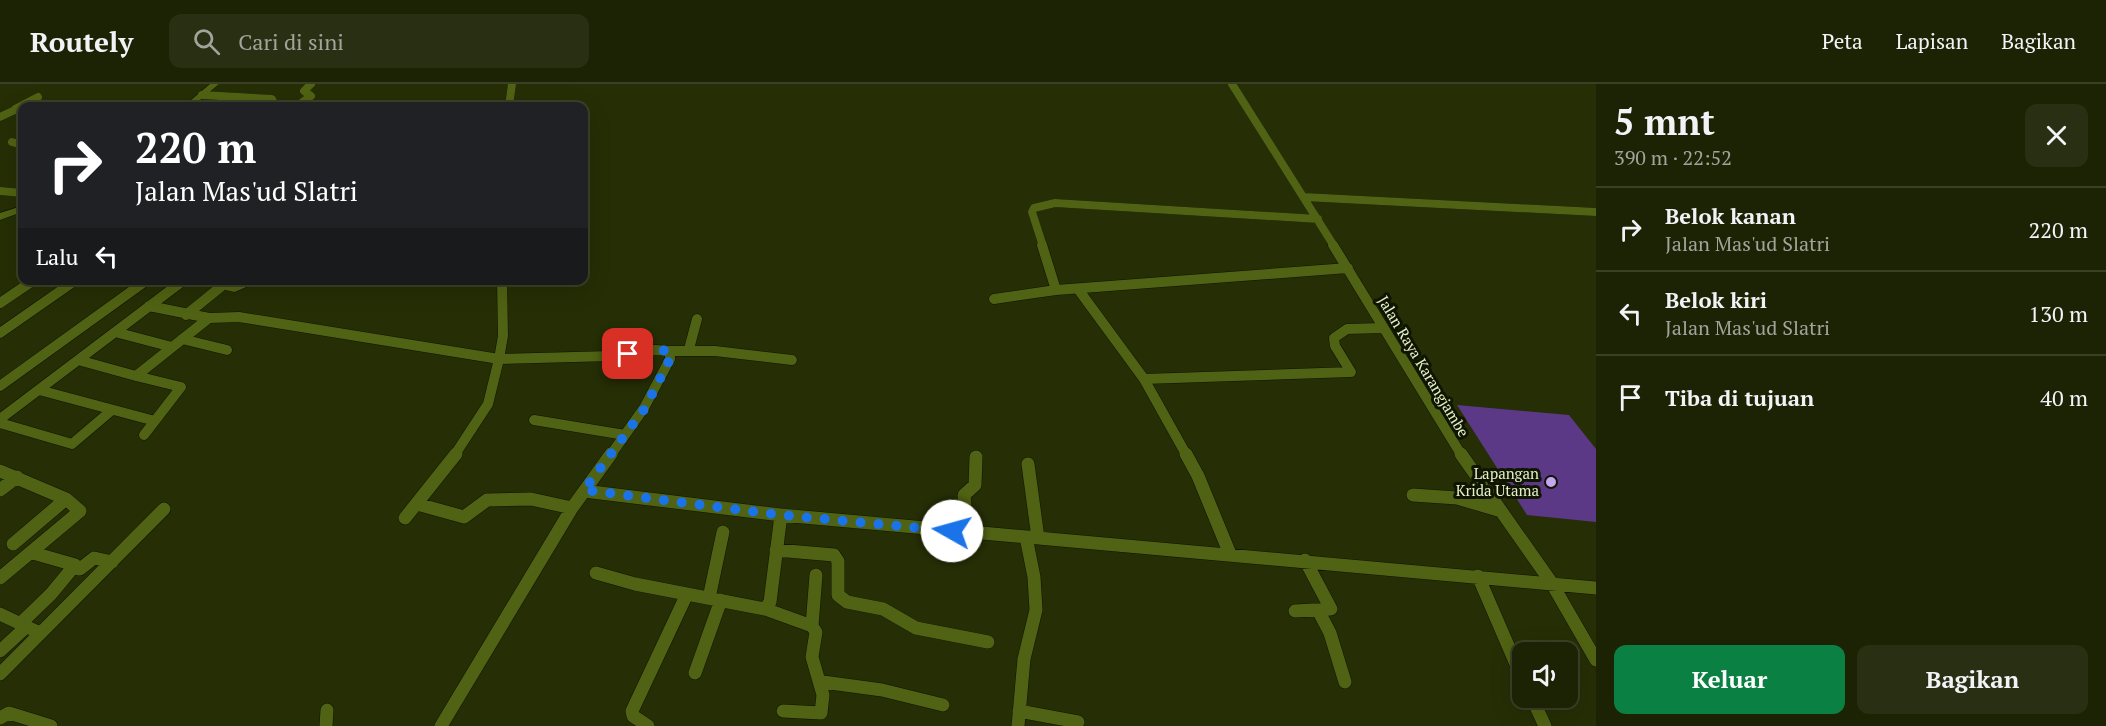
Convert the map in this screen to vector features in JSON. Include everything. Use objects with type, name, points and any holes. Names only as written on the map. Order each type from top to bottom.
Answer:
[{"type":"street","points":[[193,102],[215,84]]},
{"type":"street","points":[[303,102],[311,96],[304,91],[311,84]]},
{"type":"street","points":[[510,102],[512,84]]},
{"type":"street","name":"Jalan Raya Karangjambe","points":[[1232,84],[1318,219],[1436,416],[1498,510],[1551,582],[1596,660]]},
{"type":"street","points":[[202,95],[265,102]]},
{"type":"street","points":[[29,102],[38,96]]},
{"type":"street","points":[[0,106],[18,109]]},
{"type":"street","points":[[0,117],[18,109]]},
{"type":"street","points":[[12,142],[18,144]]},
{"type":"street","points":[[0,190],[18,192]]},
{"type":"street","points":[[1304,197],[1596,212]]},
{"type":"street","points":[[1056,290],[1032,212],[1034,207],[1077,204],[1318,219]]},
{"type":"street","points":[[0,218],[18,211]]},
{"type":"street","points":[[994,299],[1056,290],[1348,268]]},
{"type":"street","points":[[0,303],[27,285]]},
{"type":"street","points":[[0,333],[69,285]]},
{"type":"street","points":[[0,386],[140,285]]},
{"type":"street","points":[[0,421],[177,285]]},
{"type":"street","points":[[186,315],[224,285],[234,287],[239,285]]},
{"type":"street","points":[[405,518],[462,446],[488,404],[503,336],[502,285]]},
{"type":"street","points":[[1078,289],[1144,379],[1198,476],[1230,554]]},
{"type":"street","points":[[149,306],[186,315],[214,318],[239,317],[499,359],[612,356],[655,350],[689,349],[792,360]]},
{"type":"street","points":[[136,376],[214,318]]},
{"type":"street","points":[[689,349],[697,319]]},
{"type":"street","points":[[1144,379],[1351,372],[1335,346],[1334,338],[1347,329],[1382,328]]},
{"type":"street","points":[[115,332],[172,347]]},
{"type":"street","points":[[183,339],[227,350]]},
{"type":"street","points":[[441,726],[572,508],[625,435],[658,383],[670,359],[670,351]]},
{"type":"street","points":[[78,360],[181,387],[144,435]]},
{"type":"street","points":[[39,390],[155,421]]},
{"type":"street","points":[[0,421],[72,444],[112,410]]},
{"type":"street","points":[[534,420],[625,435]]},
{"type":"street","points":[[967,532],[964,495],[975,485],[976,457]]},
{"type":"street","points":[[1018,726],[1024,659],[1036,610],[1028,464]]},
{"type":"street","points":[[0,471],[66,499],[80,513],[0,578]]},
{"type":"street","points":[[0,490],[17,477]]},
{"type":"street","points":[[584,490],[781,515],[1551,582],[1596,588]]},
{"type":"street","points":[[1413,495],[1457,498],[1476,503],[1485,509],[1498,510]]},
{"type":"street","points":[[13,544],[66,499]]},
{"type":"street","points":[[417,504],[464,517],[484,501],[494,500],[531,499],[572,508]]},
{"type":"street","points":[[0,674],[164,509]]},
{"type":"street","points":[[765,609],[770,602],[781,515]]},
{"type":"street","points":[[696,673],[715,599],[723,532]]},
{"type":"street","points":[[776,549],[834,555],[838,561],[838,595],[847,602],[876,606],[916,628],[988,642]]},
{"type":"street","points":[[33,553],[73,564],[73,568]]},
{"type":"street","points":[[73,568],[80,569],[94,558],[112,562]]},
{"type":"street","points":[[1295,611],[1331,609],[1305,560]]},
{"type":"street","points":[[0,651],[73,568]]},
{"type":"street","points":[[596,573],[765,609],[816,628],[812,659],[823,682],[821,713],[783,711]]},
{"type":"street","points":[[812,626],[816,575]]},
{"type":"street","points":[[1478,576],[1512,655]]},
{"type":"street","points":[[648,726],[633,716],[633,711],[687,594]]},
{"type":"street","points":[[1318,610],[1334,642],[1345,681]]},
{"type":"street","points":[[0,615],[40,633]]},
{"type":"street","points":[[823,682],[882,690],[943,705]]},
{"type":"street","points":[[1537,708],[1545,726]]},
{"type":"street","points":[[326,726],[327,710]]},
{"type":"street","points":[[1019,711],[1078,722]]},
{"type":"street","points":[[10,716],[51,726]]},
{"type":"shaded area","name":"Lapangan Krida Utama","points":[[1457,405],[1569,415],[1596,449],[1596,522],[1527,515]]},
{"type":"place","name":"Lapangan Krida Utama","points":[[1551,482]]},
{"type":"route","points":[[628,354],[655,350],[670,351],[670,359],[645,408],[584,490],[781,515],[952,531]]}]
